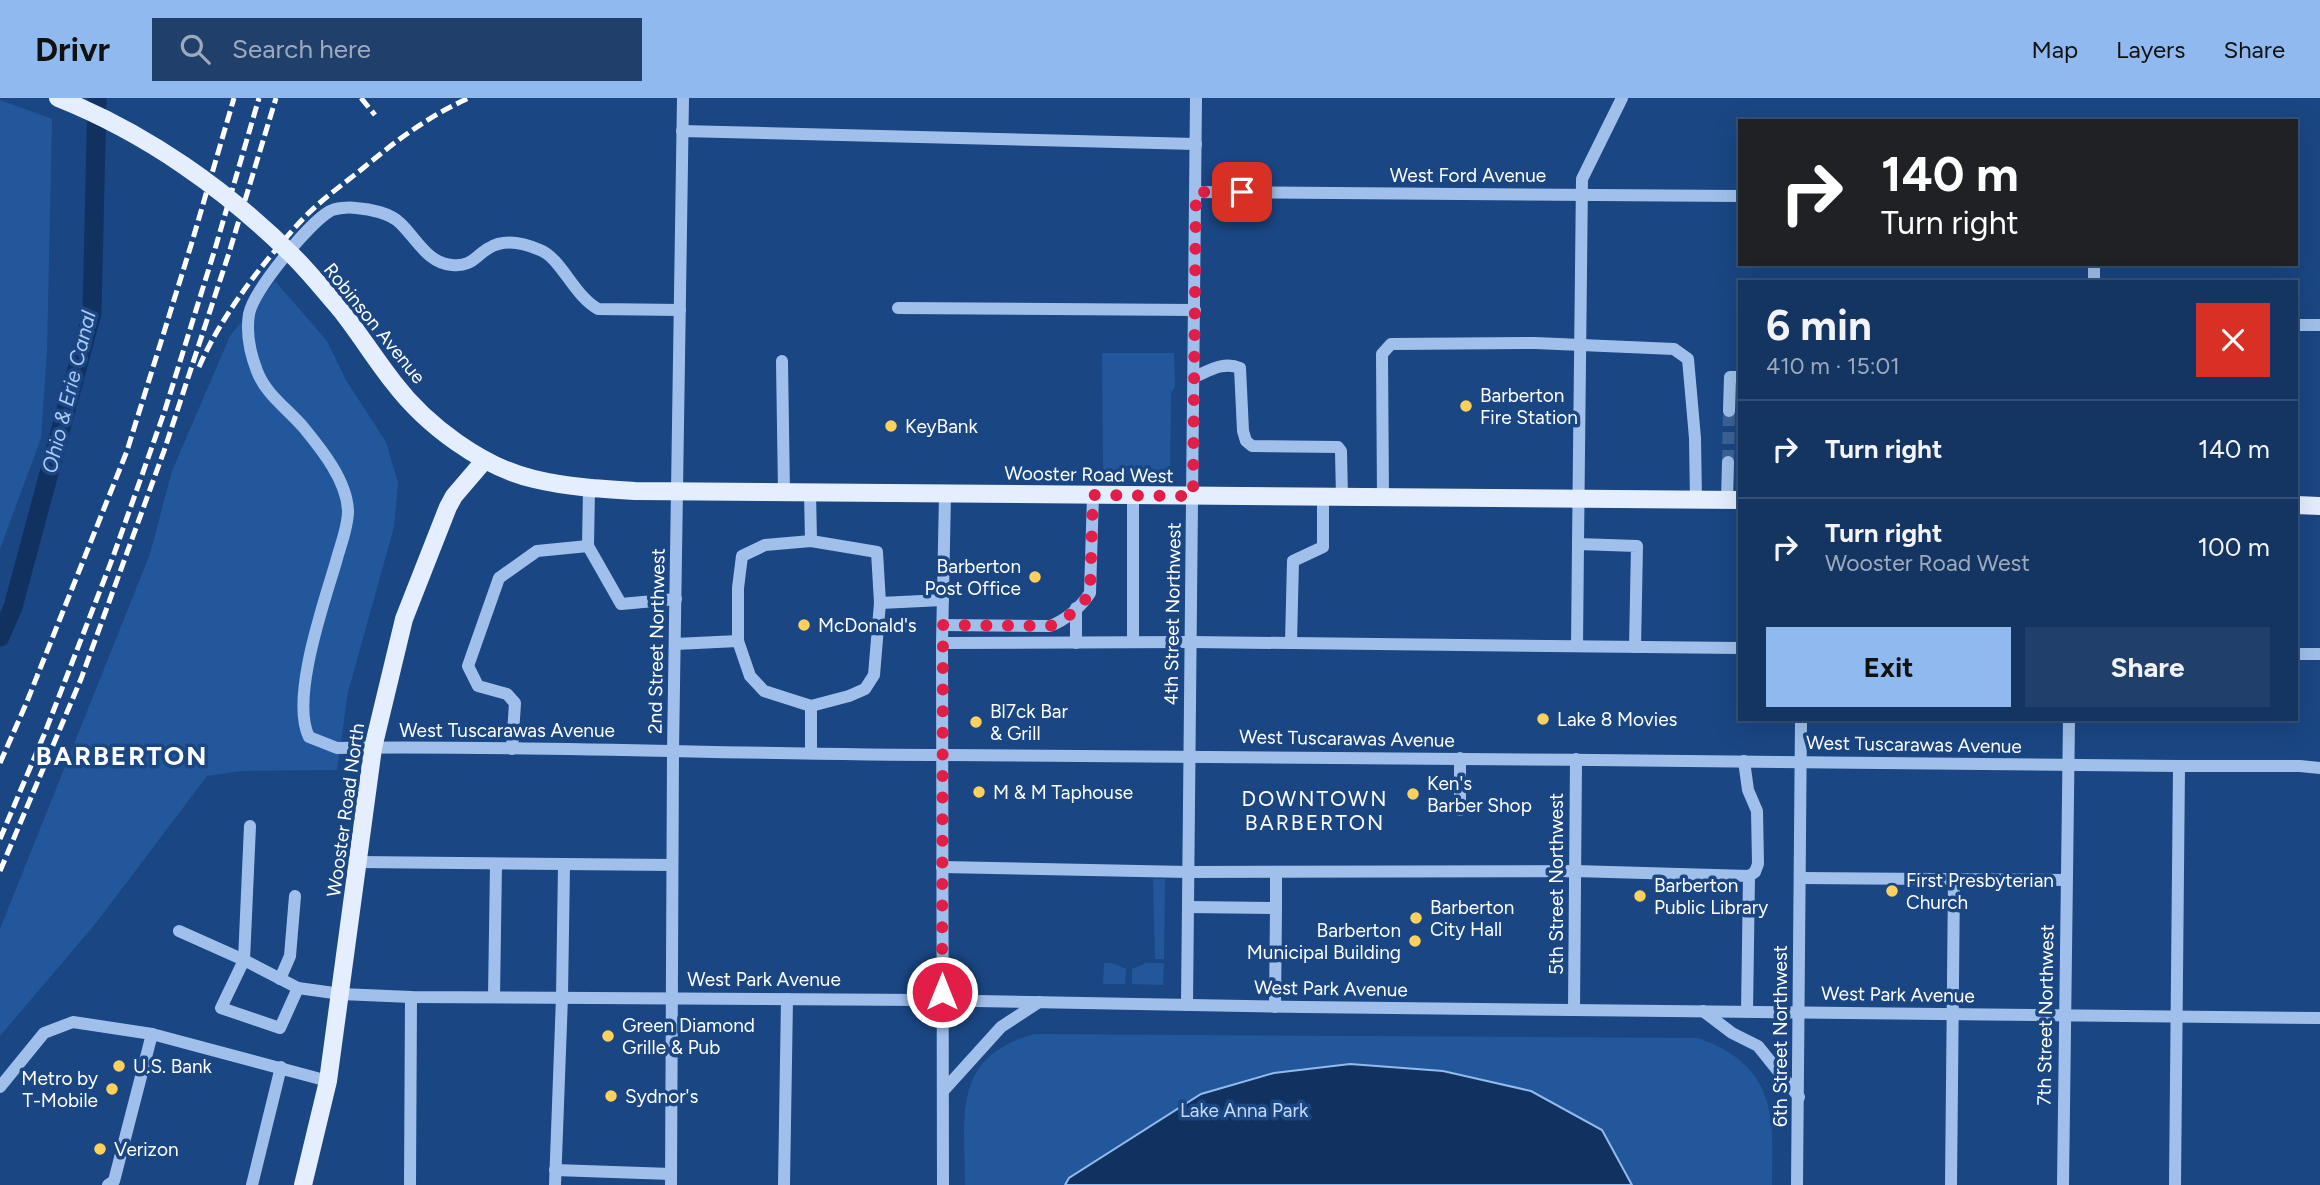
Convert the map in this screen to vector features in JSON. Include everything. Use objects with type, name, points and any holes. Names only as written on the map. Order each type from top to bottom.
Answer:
[{"type":"main road","name":"Robinson Avenue","points":[[58,98],[134,134],[245,211],[295,258],[340,309],[394,384],[423,415],[484,461]]},
{"type":"main road","name":"Wooster Road West","points":[[484,461],[532,479],[589,488],[635,491],[1733,500]]},
{"type":"main road","name":"Wooster Road North","points":[[303,1185],[328,1081],[373,748],[404,619],[447,508],[484,461]]},
{"type":"main road","points":[[2298,505],[2320,506]]},
{"type":"street","name":"2nd Street Northwest","points":[[671,1180],[673,751],[683,98]]},
{"type":"street","name":"4th Street Northwest","points":[[1187,1005],[1196,98]]},
{"type":"street","points":[[1577,646],[1581,179],[1622,98]]},
{"type":"street","points":[[682,131],[1196,144]]},
{"type":"street","name":"West Ford Avenue","points":[[1196,192],[1738,196]]},
{"type":"street","name":"West Tuscarawas Avenue","points":[[680,310],[598,309],[587,303],[544,251],[525,244],[503,242],[488,248],[475,261],[452,265],[431,258],[399,221],[383,214],[355,208],[332,209],[317,220],[268,277],[255,297],[248,328],[251,351],[266,389],[304,428],[335,472],[345,495],[348,511],[345,532],[313,640],[302,711],[303,725],[309,737],[337,748],[2300,765],[2320,768]]},
{"type":"street","points":[[898,308],[1195,310]]},
{"type":"street","points":[[2298,325],[2320,326]]},
{"type":"street","points":[[1383,498],[1382,354],[1386,348],[1391,344],[1535,343],[1674,349],[1688,359],[1695,438],[1696,500]]},
{"type":"street","points":[[782,361],[784,492]]},
{"type":"street","points":[[1194,377],[1220,366],[1233,365],[1240,368],[1242,431],[1246,441],[1252,446],[1338,447],[1341,451],[1342,498]]},
{"type":"street","points":[[1729,411],[1735,377]]},
{"type":"street","points":[[1728,462],[1733,500]]},
{"type":"street","points":[[589,488],[588,546],[621,604],[676,599]]},
{"type":"street","points":[[810,492],[811,541]]},
{"type":"street","points":[[943,1185],[942,643],[945,494]]},
{"type":"street","points":[[943,625],[1050,626],[1061,622],[1090,593],[1093,495]]},
{"type":"street","points":[[1133,496],[1133,642]]},
{"type":"street","points":[[1291,643],[1293,561],[1322,547],[1323,498]]},
{"type":"street","points":[[811,541],[877,552],[880,603],[874,675],[865,689],[811,706],[764,691],[750,676],[738,641],[738,588],[742,556],[765,545],[811,541]]},
{"type":"street","points":[[1578,544],[1637,546],[1635,647]]},
{"type":"street","points":[[512,749],[514,703],[507,694],[478,686],[468,666],[499,578],[537,551],[588,546]]},
{"type":"street","points":[[880,603],[943,600]]},
{"type":"street","points":[[1076,608],[1076,643]]},
{"type":"street","points":[[675,644],[738,641]]},
{"type":"street","points":[[942,643],[1191,642],[1738,648]]},
{"type":"street","points":[[2298,654],[2320,654]]},
{"type":"street","points":[[811,706],[811,753]]},
{"type":"street","name":"6th Street Northwest","points":[[1797,1185],[1801,721]]},
{"type":"street","name":"7th Street Northwest","points":[[2063,1185],[2069,721]]},
{"type":"street","points":[[1460,810],[1461,758]]},
{"type":"street","name":"5th Street Northwest","points":[[1574,1010],[1576,759]]},
{"type":"street","points":[[942,867],[1188,872],[1575,871],[1749,876],[1755,872],[1758,864],[1757,811],[1748,790],[1744,761]]},
{"type":"street","points":[[2175,1185],[2179,766]]},
{"type":"street","points":[[250,827],[244,960],[221,1008],[280,1028],[298,988]]},
{"type":"street","points":[[358,862],[672,865]]},
{"type":"street","points":[[494,997],[496,864]]},
{"type":"street","points":[[555,1185],[564,865]]},
{"type":"street","points":[[1275,1007],[1276,872]]},
{"type":"street","points":[[1747,1012],[1749,876]]},
{"type":"street","points":[[1800,878],[2066,880]]},
{"type":"street","points":[[1951,1185],[1954,879]]},
{"type":"street","points":[[280,979],[290,956],[295,896]]},
{"type":"street","points":[[1188,907],[1276,908]]},
{"type":"street","name":"West Park Avenue","points":[[178,931],[244,960],[298,988],[341,994],[411,997],[942,1000],[1275,1007],[2320,1018]]},
{"type":"street","points":[[410,1185],[411,997]]},
{"type":"street","points":[[784,1185],[787,999]]},
{"type":"street","points":[[944,1090],[1001,1027],[1039,1002]]},
{"type":"street","points":[[1703,1011],[1732,1032],[1758,1046],[1799,1097]]},
{"type":"street","points":[[0,1087],[44,1033],[73,1022],[152,1034],[328,1081]]},
{"type":"street","points":[[108,1185],[114,1181],[152,1034]]},
{"type":"street","points":[[252,1185],[281,1067]]},
{"type":"street","points":[[555,1170],[671,1180]]},
{"type":"green space","points":[[0,100],[52,119],[47,351],[41,438],[0,549]]},
{"type":"green space","points":[[275,281],[327,341],[346,380],[386,442],[398,483],[394,527],[348,692],[337,770],[241,771],[207,776],[96,923],[0,1036],[0,929],[150,554],[172,471],[230,336]]},
{"type":"green space","points":[[1102,353],[1174,353],[1175,387],[1171,393],[1170,474],[1105,473]]},
{"type":"green space","points":[[1153,879],[1165,879],[1164,959],[1155,959]]},
{"type":"green space","points":[[1104,963],[1112,963],[1126,969],[1125,984],[1103,984]]},
{"type":"green space","points":[[1146,963],[1164,963],[1163,985],[1132,984],[1132,969]]},
{"type":"green space","name":"Lake Anna Park","points":[[1035,1034],[1698,1038],[1725,1050],[1745,1064],[1764,1094],[1772,1128],[1772,1185],[965,1185],[965,1112],[968,1091],[976,1073],[989,1057],[1008,1044]]},
{"type":"shaded area","points":[[1350,1064],[1443,1071],[1531,1091],[1602,1130],[1632,1185],[1065,1185],[1069,1178],[1201,1094],[1274,1073]]},
{"type":"waterway","name":"Ohio & Erie Canal","points":[[0,637],[13,607],[92,313],[97,98]]},
{"type":"tunnel","points":[[1728,462],[1729,411]]},
{"type":"railway","points":[[0,763],[127,451],[234,98]]},
{"type":"railway","points":[[0,839],[44,735],[113,557],[165,410],[259,98]]},
{"type":"railway","points":[[0,871],[81,679],[164,451],[276,98]]},
{"type":"railway","points":[[361,98],[375,115]]},
{"type":"railway","points":[[199,367],[219,328],[244,290],[307,215],[400,139],[426,121],[469,98]]},
{"type":"place","name":"Barberton Fire Station","points":[[1466,406]]},
{"type":"place","name":"KeyBank","points":[[891,426]]},
{"type":"place","name":"Barberton Post Office","points":[[1035,577]]},
{"type":"place","name":"McDonald's","points":[[804,625]]},
{"type":"place","name":"Lake 8 Movies","points":[[1543,719]]},
{"type":"place","name":"Bl7ck Bar & Grill","points":[[976,722]]},
{"type":"place","name":"M & M Taphouse","points":[[979,792]]},
{"type":"place","name":"Ken's Barber Shop","points":[[1413,794]]},
{"type":"place","name":"First Presbyterian Church","points":[[1892,891]]},
{"type":"place","name":"Barberton Public Library","points":[[1640,896]]},
{"type":"place","name":"Barberton City Hall","points":[[1416,918]]},
{"type":"place","name":"Barberton Municipal Building","points":[[1415,941]]},
{"type":"place","name":"Green Diamond Grille & Pub","points":[[608,1036]]},
{"type":"place","name":"U.S. Bank","points":[[119,1066]]},
{"type":"place","name":"Metro by T-Mobile","points":[[112,1089]]},
{"type":"place","name":"Sydnor's","points":[[611,1096]]},
{"type":"place","name":"Verizon","points":[[100,1149]]},
{"type":"district","name":"BARBERTON","points":[[122,756]]},
{"type":"district","name":"DOWNTOWN BARBERTON","points":[[1315,811]]},
{"type":"route","points":[[942,992],[943,625],[1050,626],[1061,622],[1085,601],[1090,593],[1093,495],[1193,496],[1196,192],[1242,192]]}]
